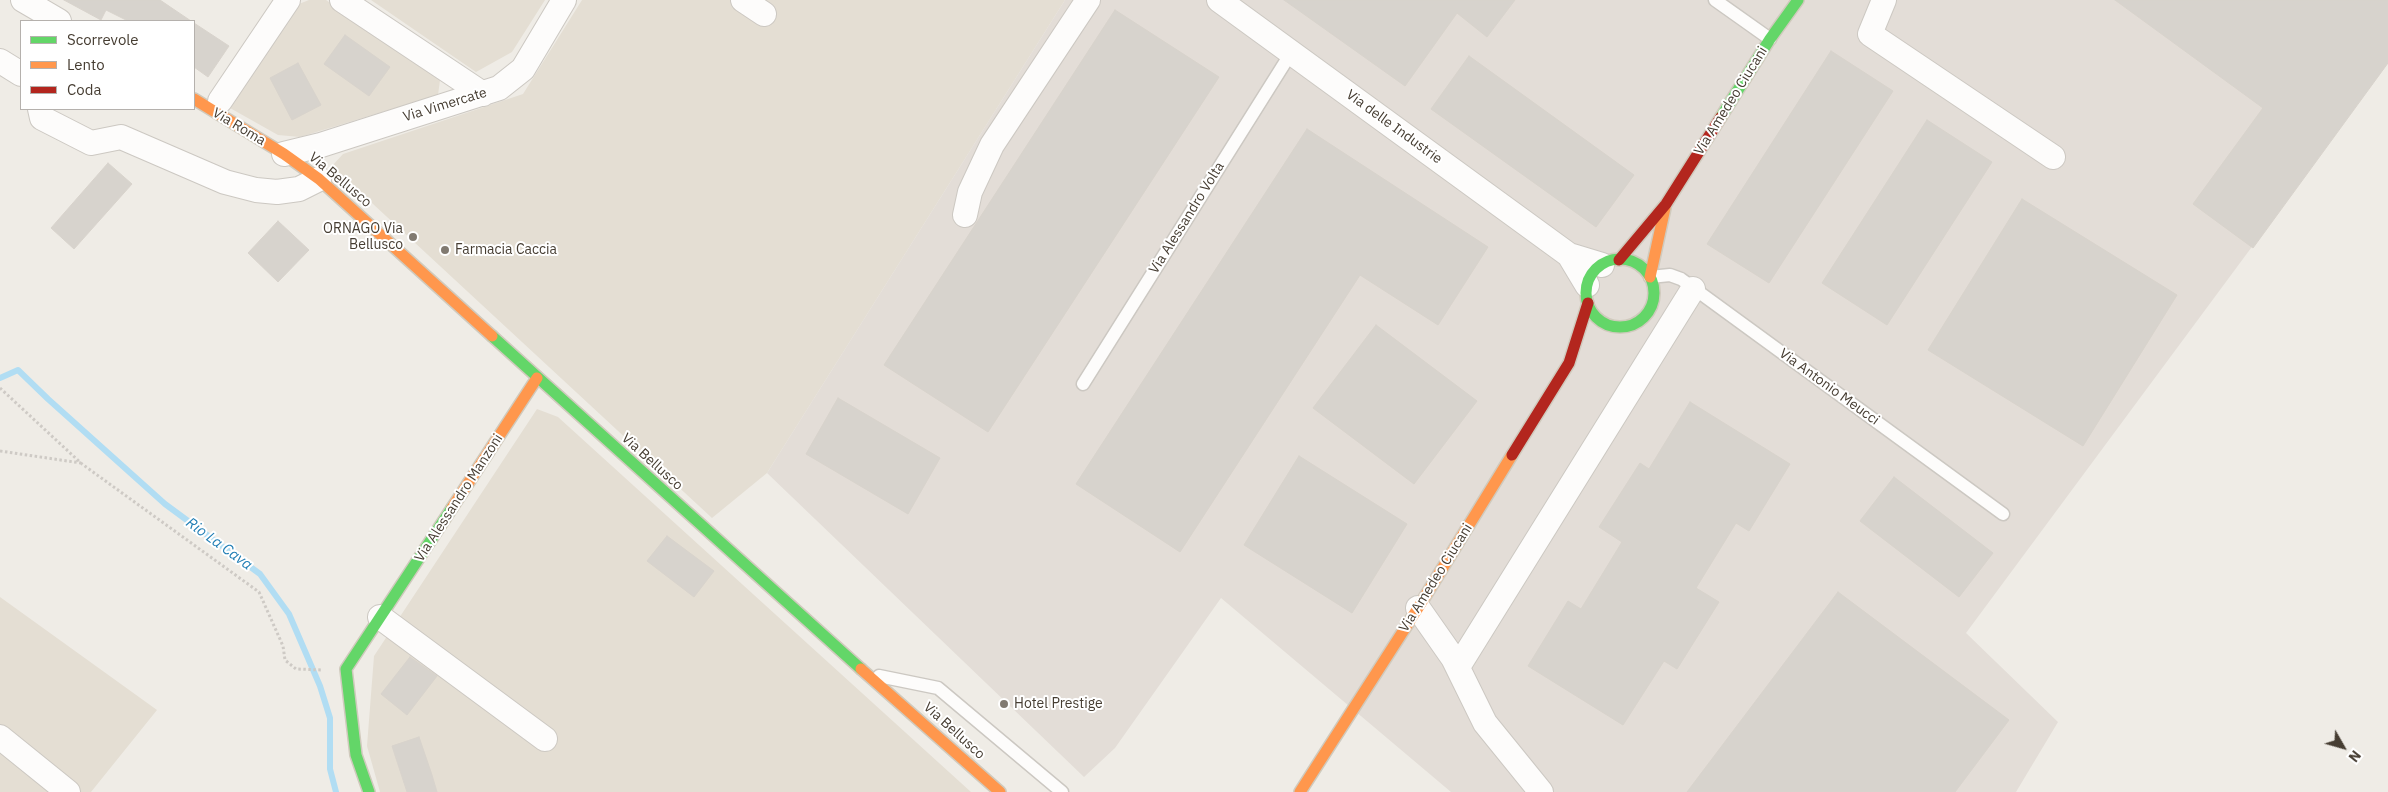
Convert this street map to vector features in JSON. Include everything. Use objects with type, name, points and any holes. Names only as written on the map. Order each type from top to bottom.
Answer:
[{"type":"street","points":[[23,0],[57,20]]},
{"type":"street","points":[[220,101],[288,0]]},
{"type":"street","points":[[342,0],[483,94]]},
{"type":"street","name":"Via Vimercate","points":[[284,154],[483,94],[507,83],[523,69],[564,0]]},
{"type":"street","points":[[743,0],[764,14]]},
{"type":"street","points":[[965,215],[970,192],[992,145],[1088,0]]},
{"type":"street","name":"Via delle Industrie","points":[[1219,0],[1568,255],[1610,262]]},
{"type":"street","name":"Via Amedeo Ciucani","points":[[1569,363],[1593,273],[1610,262],[1666,204],[1770,39],[1798,0]]},
{"type":"street","points":[[1884,0],[1870,34],[2053,157]]},
{"type":"street","points":[[0,62],[20,73]]},
{"type":"street","name":"Via Roma","points":[[195,101],[284,154]]},
{"type":"street","points":[[40,110],[42,118],[91,143],[121,137],[225,182],[240,186],[278,192],[299,189],[319,179]]},
{"type":"street","name":"Via Bellusco","points":[[284,154],[319,179],[537,378],[1000,792]]},
{"type":"street","name":"Via Amedeo Ciucani","points":[[1602,335],[1616,327],[1634,324],[1648,312],[1654,294],[1650,277],[1666,204]]},
{"type":"street","name":"Via delle Industrie","points":[[1568,255],[1588,294]]},
{"type":"street","points":[[1610,262],[1637,264],[1650,277]]},
{"type":"street","points":[[1458,667],[1693,288]]},
{"type":"street","points":[[1588,294],[1597,318],[1616,327]]},
{"type":"street","name":"Via Amedeo Ciucani","points":[[1300,792],[1418,608],[1569,363],[1587,346]]},
{"type":"street","name":"Via Alessandro Manzoni","points":[[369,792],[356,756],[346,669],[537,378]]},
{"type":"street","points":[[1418,608],[1458,667],[1485,723],[1541,792]]},
{"type":"street","points":[[380,617],[545,739]]},
{"type":"street","points":[[0,738],[68,792]]},
{"type":"lane","points":[[1715,0],[1770,39]]},
{"type":"lane","name":"Via Alessandro Volta","points":[[1083,384],[1291,53]]},
{"type":"lane","name":"Via Antonio Meucci","points":[[1650,277],[1674,276],[1693,288],[2003,514]]},
{"type":"lane","points":[[866,673],[938,688],[1062,792]]},
{"type":"path","points":[[0,388],[82,464],[259,592],[282,646],[285,660],[296,669],[328,670]]},
{"type":"path","points":[[0,451],[82,464]]},
{"type":"shaded area","points":[[309,0],[326,0],[440,80],[438,95],[300,137],[278,135],[230,108],[299,4]]},
{"type":"shaded area","points":[[371,0],[545,0],[512,52],[476,72]]},
{"type":"shaded area","points":[[582,0],[1065,0],[767,473],[712,518],[332,166],[343,154],[523,94]]},
{"type":"shaded area","points":[[1065,0],[2388,0],[2388,63],[1966,633],[2058,722],[2016,792],[1451,792],[1221,598],[1115,748],[1084,777],[767,473]]},
{"type":"shaded area","points":[[537,409],[558,417],[971,792],[380,792],[367,746],[374,656]]},
{"type":"shaded area","points":[[0,597],[157,710],[91,792],[0,792]]},
{"type":"building","points":[[64,0],[160,0],[190,20],[126,20],[106,10],[101,20]]},
{"type":"building","points":[[1284,0],[1515,0],[1487,37],[1457,13],[1405,86]]},
{"type":"building","points":[[2115,0],[2388,0],[2388,63],[2253,248],[2193,204],[2263,108]]},
{"type":"building","points":[[1115,10],[1219,77],[988,432],[884,365]]},
{"type":"building","points":[[195,24],[229,46],[208,77],[195,68]]},
{"type":"building","points":[[345,35],[390,67],[369,96],[324,64]]},
{"type":"building","points":[[1831,51],[1893,91],[1769,283],[1707,244]]},
{"type":"building","points":[[1469,56],[1634,175],[1596,227],[1431,109]]},
{"type":"building","points":[[298,63],[321,105],[292,120],[270,78]]},
{"type":"building","points":[[1927,120],[1992,162],[1887,325],[1822,283]]},
{"type":"building","points":[[1307,129],[1488,247],[1438,325],[1360,275],[1180,552],[1076,484]]},
{"type":"building","points":[[108,163],[132,184],[74,249],[51,228]]},
{"type":"building","points":[[2022,199],[2177,295],[2083,446],[1928,350]]},
{"type":"building","points":[[278,221],[309,250],[278,282],[248,253]]},
{"type":"building","points":[[1376,325],[1477,401],[1414,484],[1313,408]]},
{"type":"building","points":[[838,398],[940,458],[908,514],[806,454]]},
{"type":"building","points":[[1690,402],[1790,464],[1749,531],[1736,523],[1696,588],[1719,602],[1677,669],[1664,661],[1623,725],[1528,666],[1568,601],[1581,609],[1622,542],[1599,527],[1640,463],[1649,469]]},
{"type":"building","points":[[1299,456],[1407,524],[1352,613],[1244,545]]},
{"type":"building","points":[[1894,477],[1993,553],[1959,597],[1860,521]]},
{"type":"building","points":[[667,536],[714,571],[694,597],[647,561]]},
{"type":"building","points":[[1838,592],[2009,720],[1955,792],[1687,792]]},
{"type":"building","points":[[410,657],[437,676],[407,715],[381,694]]},
{"type":"building","points":[[419,737],[437,792],[407,792],[392,746]]},
{"type":"waterway","name":"Rio La Cava","points":[[0,378],[18,370],[165,504],[260,574],[289,614],[320,686],[330,718],[330,769],[336,792]]},
{"type":"traffic: fast","points":[[1721,117],[1770,39],[1798,0]]},
{"type":"traffic: fast","points":[[1620,259],[1633,262],[1644,269],[1651,280],[1654,293],[1651,306],[1644,317],[1633,324],[1620,327],[1607,324],[1596,317],[1589,306],[1586,293],[1589,280],[1596,269],[1607,262],[1620,259]]},
{"type":"traffic: fast","points":[[492,336],[861,669]]},
{"type":"traffic: fast","points":[[369,792],[356,755],[346,669],[452,508]]},
{"type":"traffic: slow","points":[[195,100],[284,154],[319,179],[492,336]]},
{"type":"traffic: slow","points":[[1650,277],[1665,208]]},
{"type":"traffic: slow","points":[[452,508],[537,378]]},
{"type":"traffic: slow","points":[[1300,792],[1418,608],[1512,455]]},
{"type":"traffic: slow","points":[[861,669],[1000,792]]},
{"type":"traffic: jam","points":[[1619,260],[1666,204],[1721,117]]},
{"type":"traffic: jam","points":[[1512,455],[1569,363],[1588,303]]},
{"type":"place","name":"ORNAGO Via Bellusco","points":[[413,237]]},
{"type":"place","name":"Farmacia Caccia","points":[[445,250]]},
{"type":"place","name":"Hotel Prestige","points":[[1004,704]]}]
